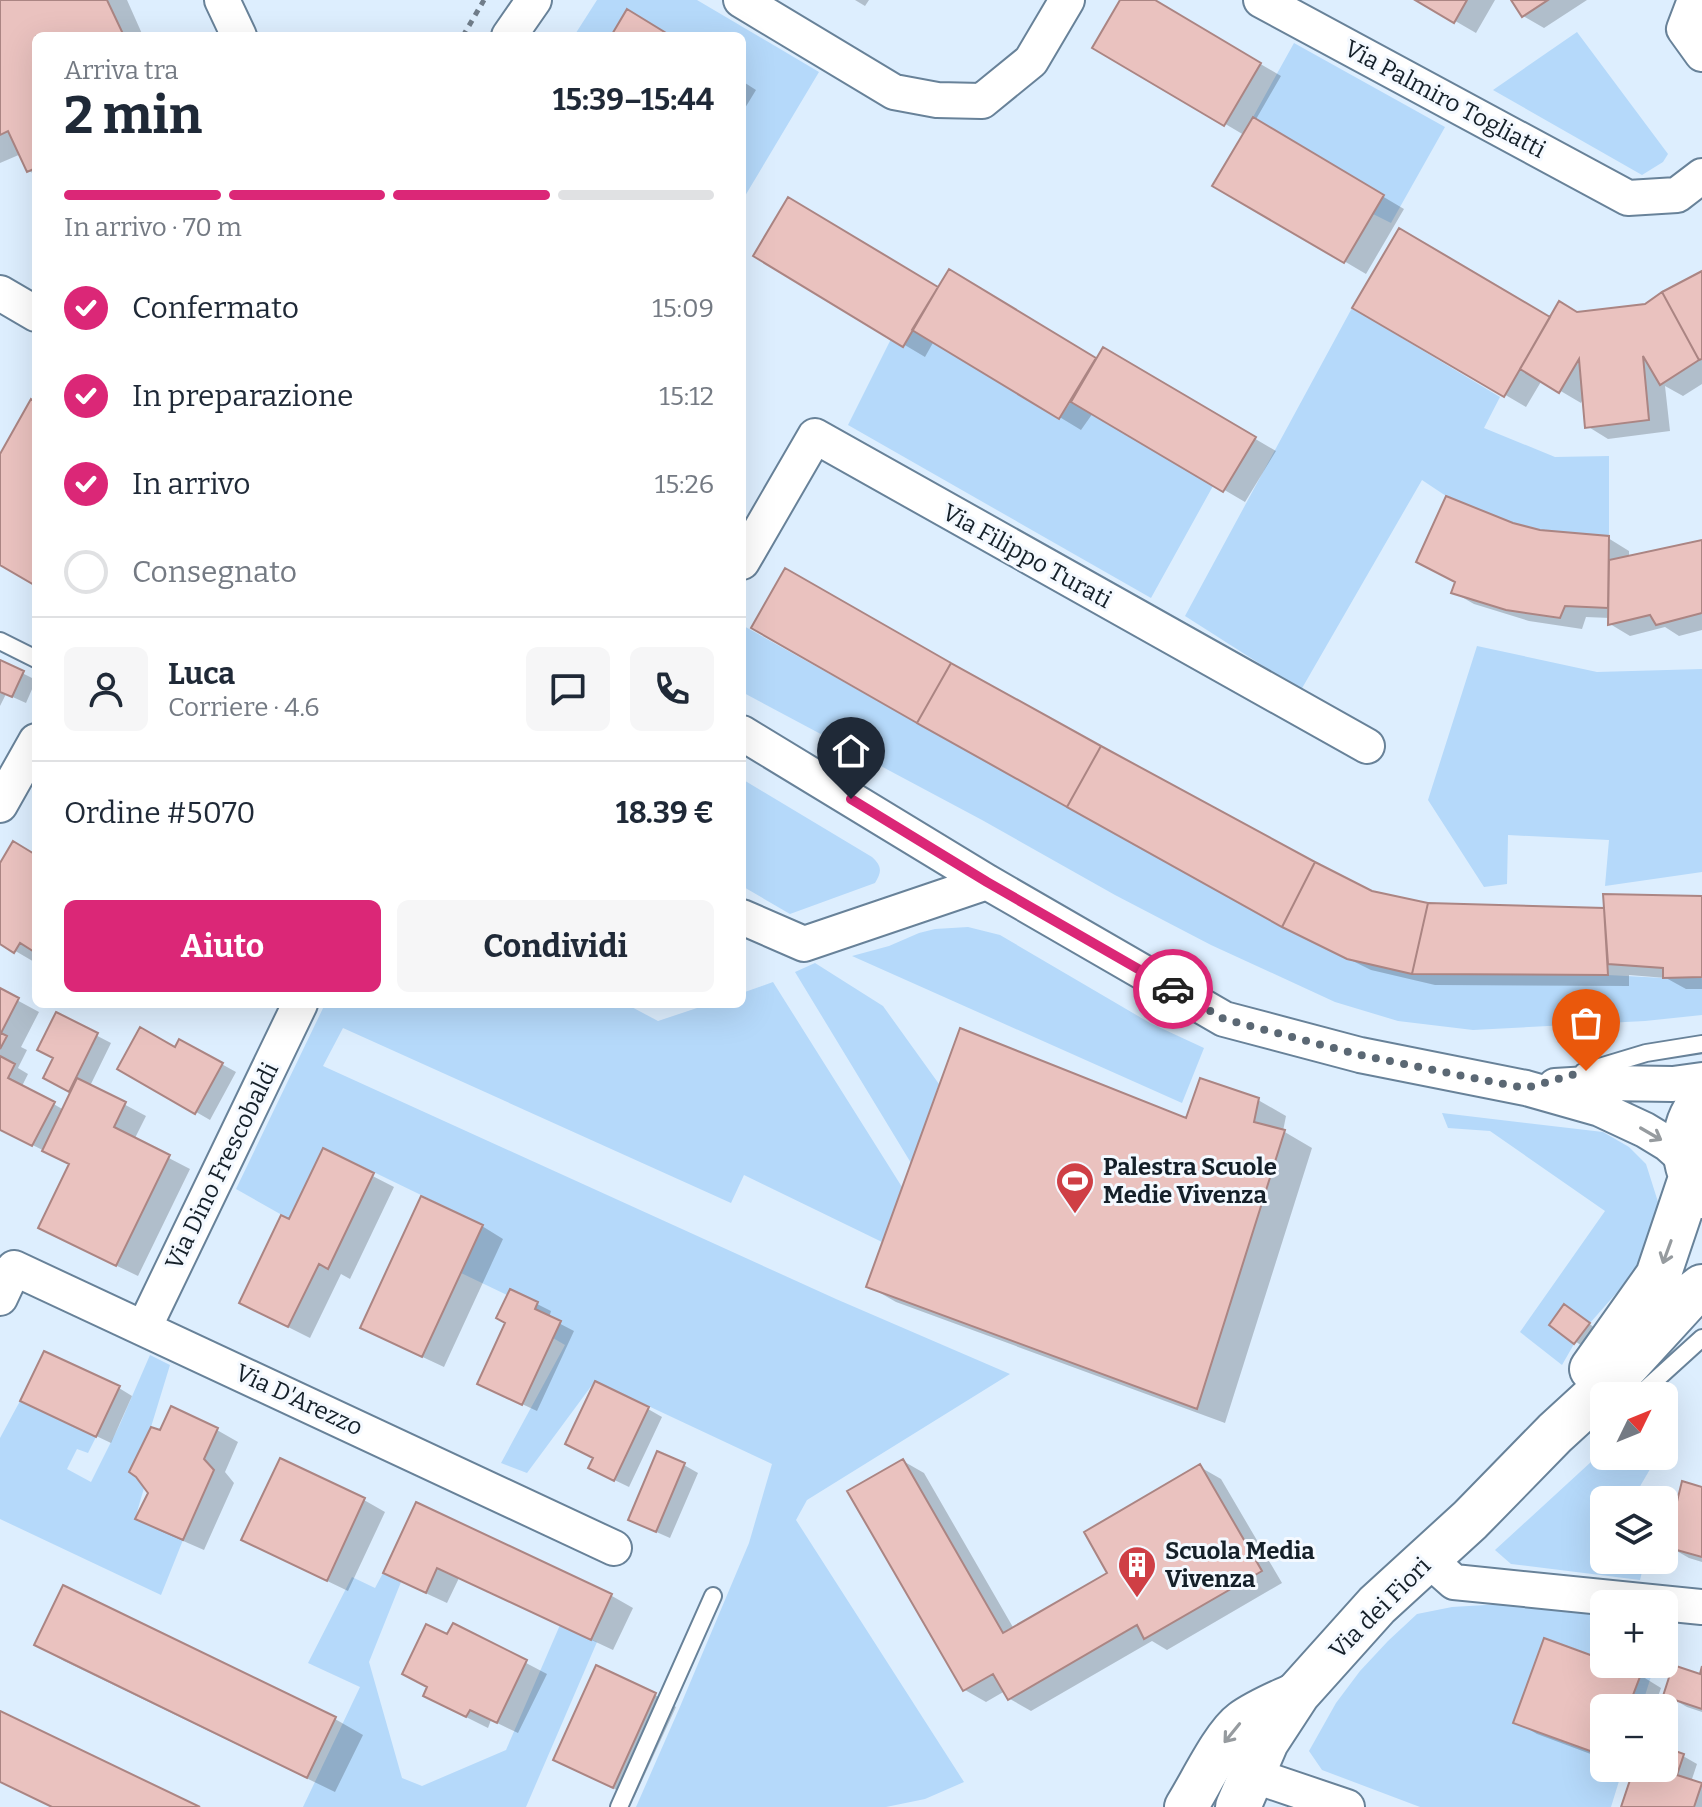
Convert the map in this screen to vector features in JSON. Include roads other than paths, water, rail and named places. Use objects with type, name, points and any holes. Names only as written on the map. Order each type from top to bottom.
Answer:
[{"type":"main road","name":"Via dei Fiori","points":[[1573,1426],[1601,1355],[1658,1276],[1693,1178],[1687,1130],[1702,1101]]},
{"type":"main road","name":"Via dei Fiori","points":[[1245,1791],[1266,1742],[1298,1693],[1377,1605],[1573,1426],[1689,1297],[1702,1287]]},
{"type":"street","points":[[222,0],[237,32]]},
{"type":"street","points":[[512,32],[534,0]]},
{"type":"street","points":[[741,0],[894,92],[937,100],[982,101],[1031,61],[1067,0]]},
{"type":"street","name":"Via Palmiro Togliatti","points":[[1261,0],[1628,198],[1677,195],[1702,176]]},
{"type":"street","points":[[1695,0],[1684,29],[1702,54]]},
{"type":"street","points":[[0,293],[32,312]]},
{"type":"street","name":"Via Filippo Turati","points":[[746,555],[815,436],[1367,746]]},
{"type":"street","points":[[746,735],[987,882],[1224,1019],[1360,1055],[1526,1088],[1600,1109],[1668,1144],[1693,1178]]},
{"type":"street","points":[[0,805],[32,748]]},
{"type":"street","points":[[746,919],[804,944],[987,882]]},
{"type":"street","name":"Via Dino Frescobaldi","points":[[144,1328],[298,1008]]},
{"type":"street","points":[[1526,1088],[1605,1083],[1673,1084],[1702,1080]]},
{"type":"street","name":"Via D'Arezzo","points":[[0,1298],[14,1268],[614,1548]]},
{"type":"street","points":[[1428,1559],[1454,1582],[1702,1607]]},
{"type":"street","points":[[1186,1807],[1227,1739],[1240,1724],[1298,1693]]},
{"type":"street","points":[[1245,1791],[1347,1807]]},
{"type":"lane","points":[[0,641],[32,657]]},
{"type":"lane","points":[[1526,1088],[1646,1053],[1702,1044]]},
{"type":"lane","points":[[1653,1382],[1702,1338]]},
{"type":"lane","points":[[619,1807],[713,1596]]},
{"type":"place","name":"Palestra Scuole Medie Vivenza","points":[[1075,1215]]},
{"type":"place","name":"Scuola Media Vivenza","points":[[1137,1599]]}]
